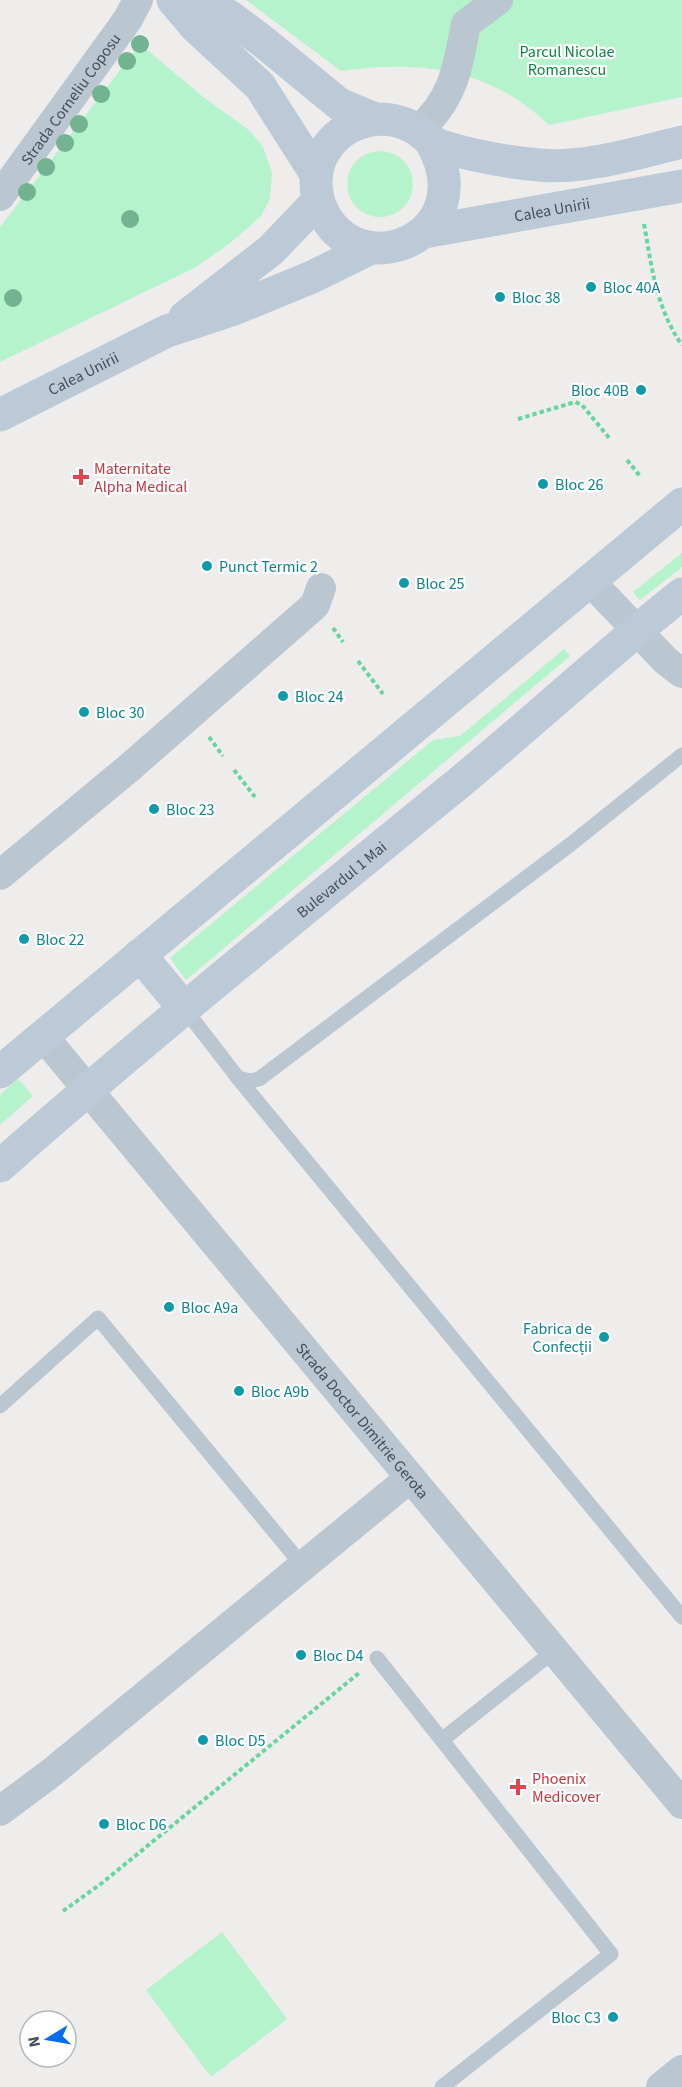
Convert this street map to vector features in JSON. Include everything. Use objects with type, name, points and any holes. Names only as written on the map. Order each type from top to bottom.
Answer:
[{"type":"main road","points":[[173,0],[196,27],[260,86],[317,187],[326,218],[338,232],[353,243],[371,248],[399,245],[424,232],[436,217],[445,189],[441,159],[424,136]]},
{"type":"main road","points":[[199,0],[229,16],[271,47],[339,104],[375,118],[396,122],[424,136],[499,160],[564,166],[682,142]]},
{"type":"main road","points":[[317,187],[323,153],[336,136],[354,124],[375,118]]},
{"type":"main road","name":"Calea Unirii","points":[[424,232],[682,186]]},
{"type":"main road","name":"Calea Unirii","points":[[167,331],[271,250],[317,187]]},
{"type":"main road","name":"Calea Unirii","points":[[0,415],[167,331],[253,302],[312,277],[371,248]]},
{"type":"main road","points":[[0,1072],[682,504]]},
{"type":"main road","name":"Bulevardul 1 Mai","points":[[0,1166],[86,1090],[498,750],[682,594]]},
{"type":"main road","points":[[140,955],[184,1008]]},
{"type":"street","name":"Strada Corneliu Coposu","points":[[0,196],[128,19],[138,0]]},
{"type":"street","points":[[424,136],[452,88],[462,12],[498,0]]},
{"type":"street","points":[[590,581],[636,631],[682,673]]},
{"type":"street","points":[[0,874],[129,768],[315,605],[321,588]]},
{"type":"street","name":"Strada Doctor Dimitrie Gerota","points":[[43,1036],[682,1804]]},
{"type":"street","points":[[0,1811],[51,1773],[302,1564],[410,1478]]},
{"type":"street","points":[[661,2087],[682,2070]]},
{"type":"lane","points":[[238,1078],[249,1081],[259,1079],[571,844],[682,754]]},
{"type":"lane","points":[[184,1008],[238,1078],[682,1617]]},
{"type":"lane","points":[[0,1406],[98,1318],[302,1564]]},
{"type":"lane","points":[[443,1739],[554,1651]]},
{"type":"lane","points":[[377,1658],[611,1954],[442,2087]]},
{"type":"path","points":[[639,194],[656,293],[667,324],[682,345]]},
{"type":"path","points":[[518,419],[575,402],[582,405],[611,440]]},
{"type":"path","points":[[627,460],[640,476]]},
{"type":"path","points":[[358,661],[383,694]]},
{"type":"path","points":[[234,770],[255,797]]},
{"type":"path","points":[[63,1911],[102,1883],[377,1658]]},
{"type":"green space","name":"Parcul Nicolae Romanescu","points":[[246,0],[682,0],[682,97],[549,125],[503,91],[452,72],[398,67],[341,71]]},
{"type":"green space","points":[[140,44],[202,96],[250,131],[263,147],[272,173],[270,199],[261,216],[229,244],[196,267],[0,362],[0,227]]},
{"type":"green space","points":[[380,151],[393,154],[403,161],[410,171],[413,184],[410,197],[403,207],[393,214],[380,217],[367,214],[357,207],[350,197],[347,184],[350,171],[357,161],[367,154]]},
{"type":"green space","points":[[682,553],[682,567],[640,600],[633,592]]},
{"type":"green space","points":[[564,649],[570,656],[186,980],[170,958],[433,740],[460,736]]},
{"type":"green space","points":[[18,1079],[33,1096],[0,1125],[0,1095]]},
{"type":"green space","points":[[222,1932],[287,2019],[211,2077],[146,1990]]},
{"type":"place","name":"Bloc 40A","points":[[591,287]]},
{"type":"place","name":"Bloc 38","points":[[500,297]]},
{"type":"place","name":"Bloc 40B","points":[[641,390]]},
{"type":"place","name":"Maternitate Alpha Medical","points":[[81,477]]},
{"type":"place","name":"Bloc 26","points":[[543,484]]},
{"type":"place","name":"Punct Termic 2","points":[[207,566]]},
{"type":"place","name":"Bloc 25","points":[[404,583]]},
{"type":"place","name":"Bloc 24","points":[[283,696]]},
{"type":"place","name":"Bloc 30","points":[[84,712]]},
{"type":"place","name":"Bloc 23","points":[[154,809]]},
{"type":"place","name":"Bloc 22","points":[[24,939]]},
{"type":"place","name":"Bloc A9a","points":[[169,1307]]},
{"type":"place","name":"Fabrica de Confecții","points":[[604,1337]]},
{"type":"place","name":"Bloc A9b","points":[[239,1391]]},
{"type":"place","name":"Bloc D4","points":[[301,1655]]},
{"type":"place","name":"Bloc D5","points":[[203,1740]]},
{"type":"place","name":"Phoenix Medicover","points":[[518,1787]]},
{"type":"place","name":"Bloc D6","points":[[104,1824]]},
{"type":"place","name":"Bloc C3","points":[[613,2017]]}]
